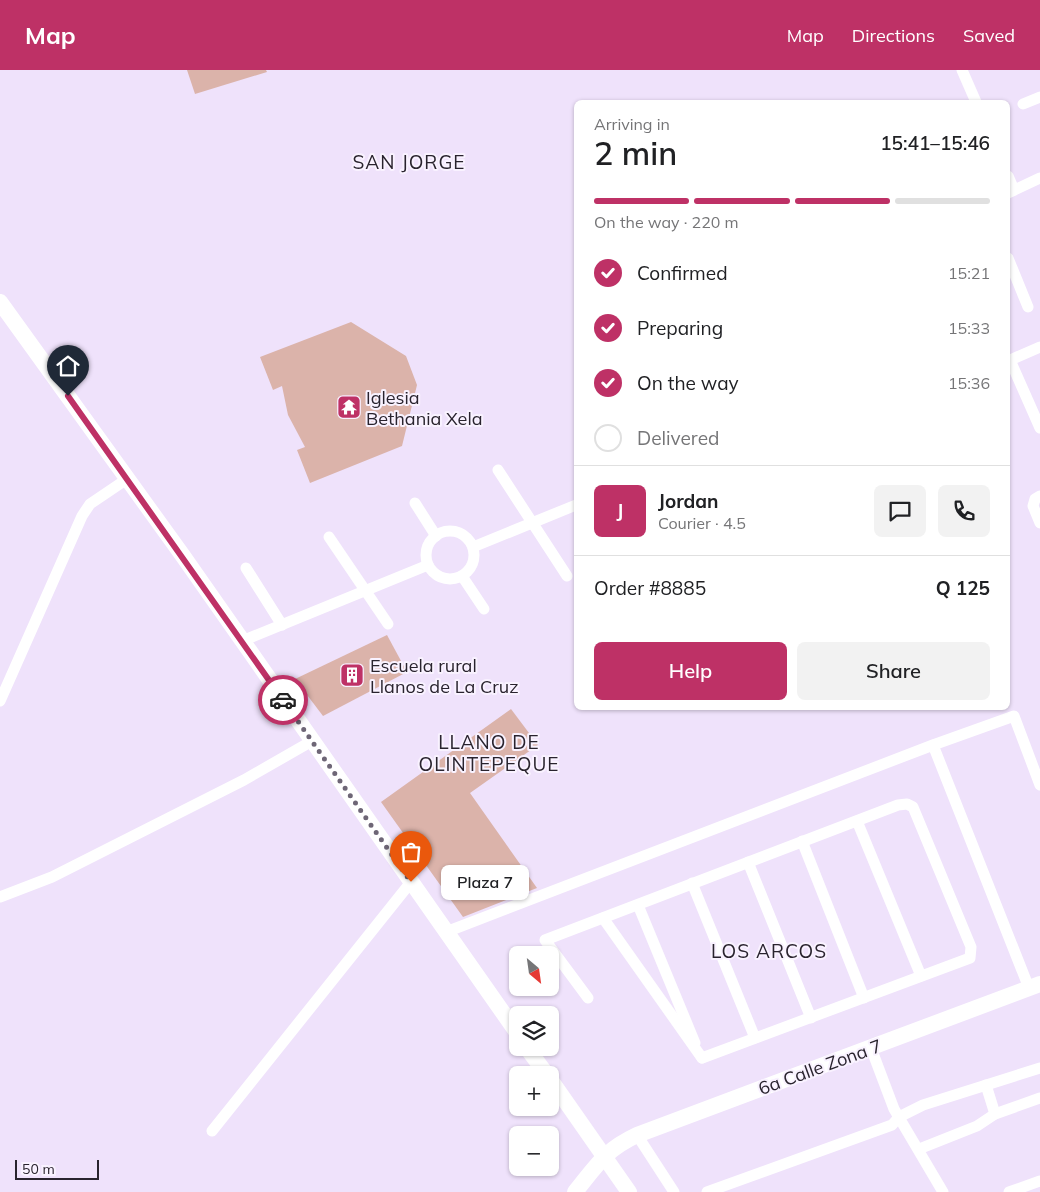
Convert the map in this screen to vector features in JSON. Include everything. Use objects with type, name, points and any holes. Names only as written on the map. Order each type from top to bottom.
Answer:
[{"type":"main road","points":[[0,302],[242,641],[509,1021]]},
{"type":"main road","name":"6a Calle Zona 7","points":[[575,1192],[604,1155],[620,1143],[637,1135],[1035,986]]},
{"type":"main road","points":[[559,1092],[630,1192]]},
{"type":"street","points":[[962,70],[975,100]]},
{"type":"street","points":[[1024,104],[1040,97]]},
{"type":"street","points":[[1011,191],[1040,178]]},
{"type":"street","points":[[1010,263],[1028,307]]},
{"type":"street","points":[[1010,361],[1040,346]]},
{"type":"street","points":[[1010,363],[1040,428]]},
{"type":"street","points":[[498,470],[568,576]]},
{"type":"street","points":[[0,701],[86,510],[96,499],[127,479]]},
{"type":"street","points":[[1040,496],[1035,499],[1033,506],[1040,523]]},
{"type":"street","points":[[415,503],[436,536]]},
{"type":"street","points":[[473,547],[574,506]]},
{"type":"street","points":[[456,532],[468,540],[473,547],[471,566],[462,576],[454,578],[438,576],[428,565],[427,549],[436,536],[442,533],[456,532]]},
{"type":"street","points":[[329,537],[388,624]]},
{"type":"street","points":[[242,641],[428,565]]},
{"type":"street","points":[[246,568],[282,625]]},
{"type":"street","points":[[462,576],[484,609]]},
{"type":"street","points":[[446,932],[933,745],[1014,716],[1040,785]]},
{"type":"street","points":[[0,897],[60,873],[224,791],[312,741]]},
{"type":"street","points":[[933,745],[1035,986]]},
{"type":"street","points":[[588,998],[545,940],[802,841],[903,804],[910,805],[917,814],[972,951],[966,960],[702,1058]]},
{"type":"street","points":[[857,821],[921,976]]},
{"type":"street","points":[[802,841],[864,998]]},
{"type":"street","points":[[748,862],[811,1018]]},
{"type":"street","points":[[212,1131],[411,882]]},
{"type":"street","points":[[692,883],[755,1038]]},
{"type":"street","points":[[638,905],[702,1058]]},
{"type":"street","points":[[603,918],[702,1058]]},
{"type":"street","points":[[871,1048],[894,1109],[943,1192]]},
{"type":"street","points":[[707,1192],[892,1125],[899,1116],[923,1105],[1040,1068]]},
{"type":"street","points":[[986,1086],[994,1114]]},
{"type":"street","points":[[919,1149],[977,1126],[994,1114],[1040,1098]]},
{"type":"street","points":[[637,1135],[674,1192]]},
{"type":"street","points":[[1010,1192],[1040,1181]]},
{"type":"building","points":[[187,70],[266,70],[267,72],[195,94]]},
{"type":"building","name":"Iglesia Bethania Xela","points":[[351,322],[406,356],[417,385],[402,446],[310,483],[297,450],[305,447],[288,415],[282,386],[273,390],[260,357]]},
{"type":"building","name":"Escuela rural Llanos de La Cruz","points":[[387,635],[407,672],[323,716],[295,679]]},
{"type":"building","points":[[511,709],[538,745],[470,793],[537,888],[463,917],[381,802]]},
{"type":"way so far","points":[[283,700],[411,882]]},
{"type":"place","name":"Iglesia Bethania Xela","points":[[349,407]]},
{"type":"place","name":"Escuela rural Llanos de La Cruz","points":[[352,675]]},
{"type":"place","name":"Plaza 7","points":[[411,882]]},
{"type":"district","name":"SAN JORGE","points":[[409,162]]},
{"type":"district","name":"LLANO DE OLINTEPEQUE","points":[[489,753]]},
{"type":"district","name":"LOS ARCOS","points":[[769,951]]},
{"type":"route","points":[[68,396],[283,700]]}]
